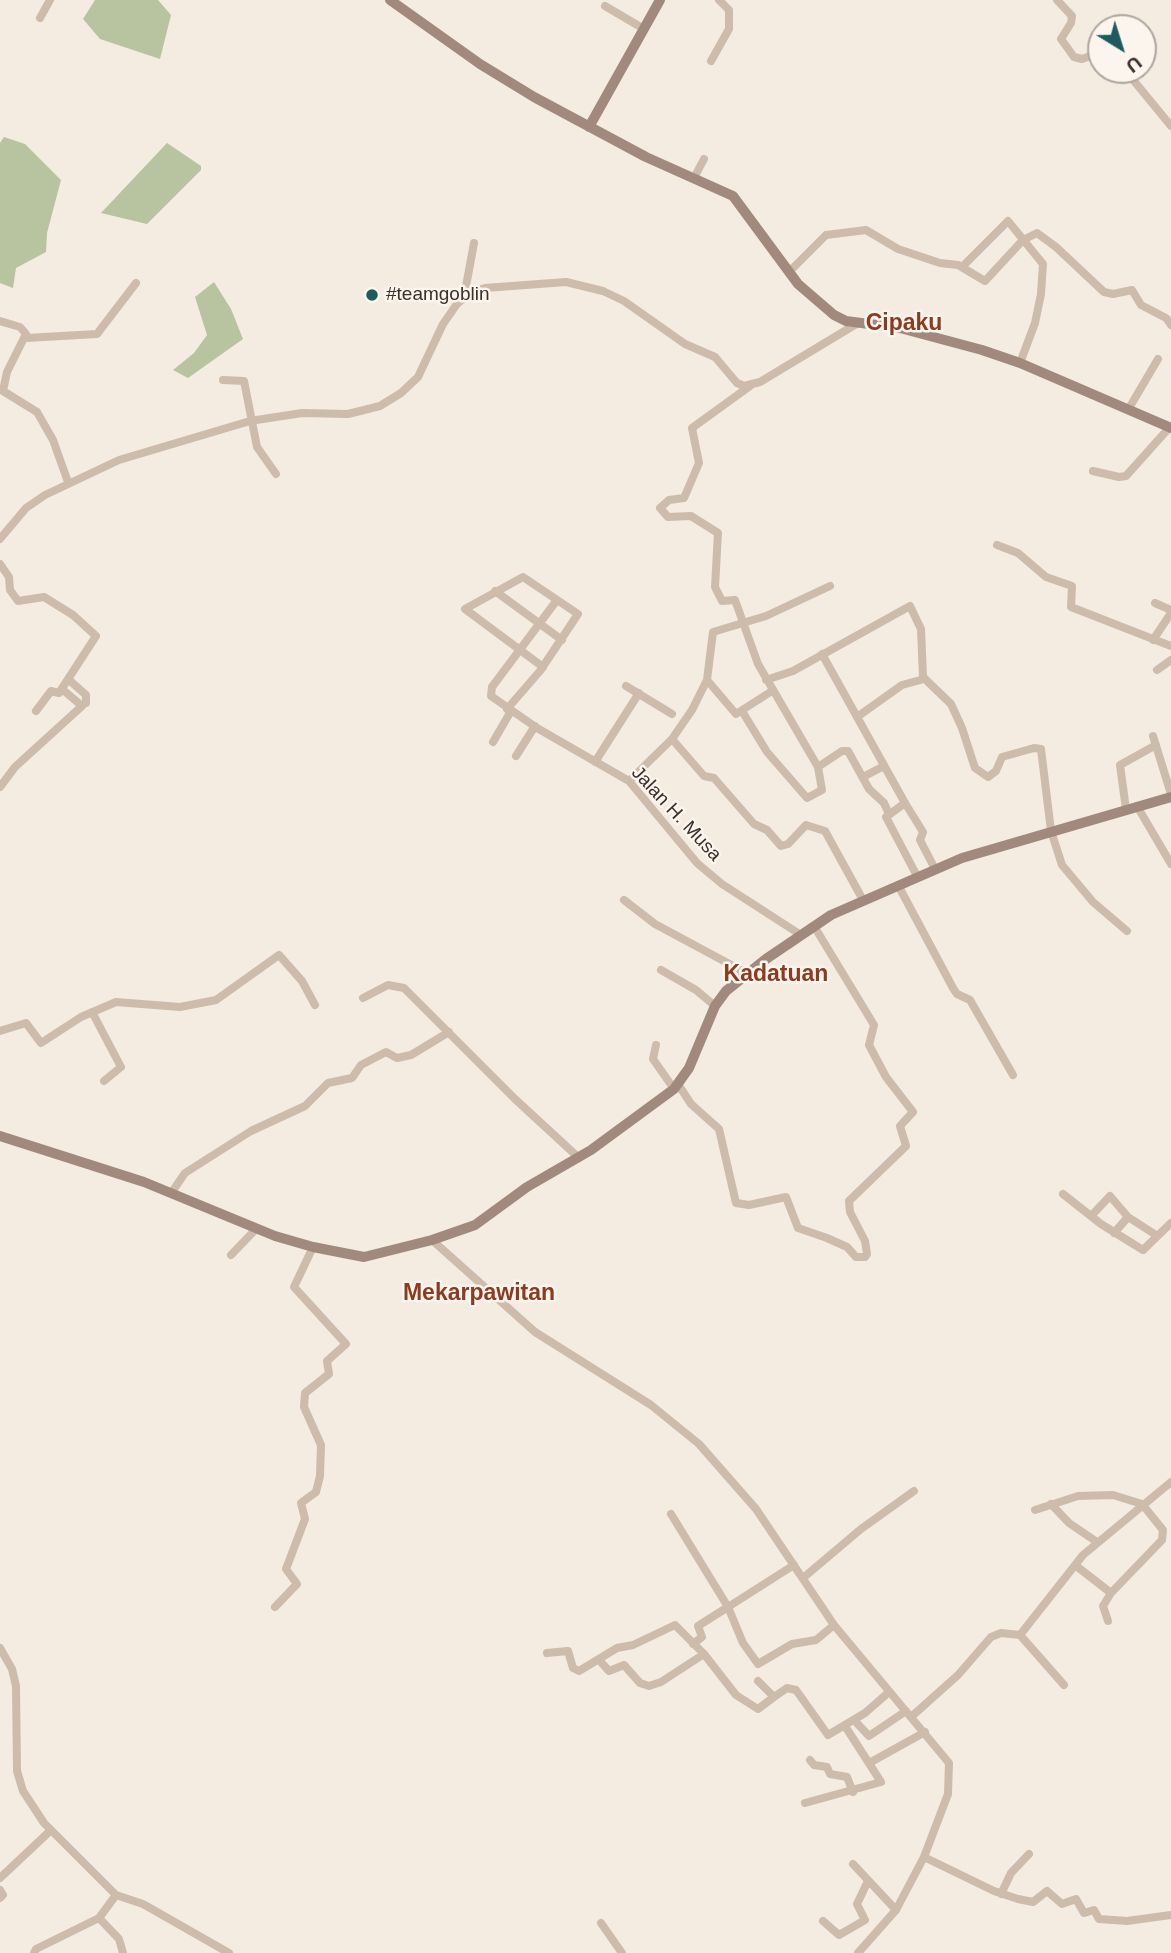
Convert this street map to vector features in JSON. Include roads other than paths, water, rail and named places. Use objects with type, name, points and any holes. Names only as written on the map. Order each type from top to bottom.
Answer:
[{"type":"street","points":[[40,19],[50,0]]},
{"type":"street","points":[[390,0],[480,64],[589,127],[646,158],[720,189],[740,202],[789,272],[823,307],[846,321],[900,328],[1020,363],[1170,428],[1129,473],[1119,477],[1093,471]]},
{"type":"street","points":[[589,127],[660,0]]},
{"type":"street","points":[[711,61],[730,29],[729,10],[719,0]]},
{"type":"street","points":[[1057,0],[1072,16],[1061,39],[1074,57],[1087,57]]},
{"type":"street","points":[[605,6],[644,29]]},
{"type":"street","points":[[1136,84],[1171,126]]},
{"type":"street","points":[[694,178],[704,159]]},
{"type":"street","points":[[962,267],[1006,222],[1044,269],[1035,323],[1020,363]]},
{"type":"street","points":[[789,272],[824,237],[856,230],[870,231],[898,249],[962,267],[987,280],[1023,240],[1034,233],[1040,235],[1104,292],[1132,290],[1141,305],[1166,318],[1171,325]]},
{"type":"street","points":[[0,539],[26,509],[68,482],[165,444],[250,421],[302,414],[348,414],[380,405],[401,393],[418,377],[443,324],[464,297],[474,243]]},
{"type":"street","points":[[26,338],[97,334],[136,283]]},
{"type":"street","points":[[464,297],[485,288],[512,284],[586,284],[624,301],[685,344],[715,357],[737,383],[750,386]]},
{"type":"street","points":[[0,321],[20,327],[26,338]]},
{"type":"street","points":[[742,711],[767,752],[807,798],[822,790],[818,766],[766,680],[735,601],[722,601],[715,587],[718,533],[691,516],[676,519],[662,511],[669,500],[684,498],[699,463],[692,428],[750,386],[858,323]]},
{"type":"street","points":[[26,338],[4,381],[3,396],[37,412],[53,440],[68,482]]},
{"type":"street","points":[[1128,410],[1158,359]]},
{"type":"street","points":[[223,380],[244,381],[257,447],[276,474]]},
{"type":"street","points":[[997,545],[1018,553],[1046,577],[1072,586],[1071,607],[1171,646]]},
{"type":"street","points":[[0,564],[9,577],[10,591],[18,601],[44,597],[74,614],[96,634],[97,639],[62,689],[58,693],[51,691],[36,711]]},
{"type":"street","points":[[492,742],[509,710],[543,667],[579,616],[523,577],[465,609],[543,667]]},
{"type":"street","points":[[629,781],[672,739],[692,710],[707,680],[713,632],[744,623],[830,586]]},
{"type":"street","points":[[495,591],[562,640]]},
{"type":"street","points":[[519,650],[557,600]]},
{"type":"street","points":[[1153,639],[1171,612],[1156,604]]},
{"type":"street","points":[[766,680],[793,671],[908,606],[921,629],[924,679],[950,704],[962,727],[975,768],[982,776],[988,777],[996,771],[1002,757],[1034,748],[1041,749],[1051,831],[1066,871],[1093,902],[1127,932]]},
{"type":"street","name":"Jalan H. Musa","points":[[519,650],[492,687],[491,696],[509,710],[629,781],[697,863],[722,884],[801,935]]},
{"type":"street","points":[[822,654],[923,832],[920,840],[935,869]]},
{"type":"street","points":[[1157,670],[1171,660]]},
{"type":"street","points":[[68,679],[86,695],[86,703]]},
{"type":"street","points":[[857,717],[902,685],[924,679]]},
{"type":"street","points":[[707,680],[735,713],[772,691]]},
{"type":"street","points":[[626,686],[672,714]]},
{"type":"street","points":[[0,787],[15,767],[82,706],[62,689]]},
{"type":"street","points":[[596,762],[639,693]]},
{"type":"street","points":[[516,756],[535,726]]},
{"type":"street","points":[[672,739],[704,776],[713,777],[754,824],[767,830],[781,846],[788,844],[806,825],[825,831],[863,900]]},
{"type":"street","points":[[0,1136],[172,1192],[256,1229],[313,1247],[364,1257],[432,1240],[475,1225],[527,1187],[579,1158],[676,1086],[690,1068],[715,1006],[726,991],[814,926],[863,900],[935,869],[1051,831],[1131,807],[1171,796],[1155,740],[1120,765],[1131,807],[1171,864]]},
{"type":"street","points":[[818,766],[845,750],[850,753],[863,777],[890,814]]},
{"type":"street","points":[[863,777],[884,766]]},
{"type":"street","points":[[905,803],[886,819],[918,876]]},
{"type":"street","points":[[898,886],[953,988],[957,994],[970,1000],[1013,1074]]},
{"type":"street","points":[[624,900],[655,924],[748,974]]},
{"type":"street","points":[[656,1045],[653,1059],[691,1104],[719,1129],[736,1203],[749,1205],[786,1197],[798,1228],[827,1238],[847,1247],[856,1256],[865,1258],[865,1241],[850,1212],[849,1201],[906,1146],[900,1126],[913,1112],[886,1077],[869,1045],[874,1025],[814,926]]},
{"type":"street","points":[[0,1031],[26,1023],[41,1042],[92,1012],[116,1002],[180,1007],[216,1000],[279,955],[302,981],[315,1005]]},
{"type":"street","points":[[662,970],[692,987],[715,1006]]},
{"type":"street","points":[[363,998],[388,985],[398,985],[579,1158]]},
{"type":"street","points":[[92,1012],[121,1067],[104,1081]]},
{"type":"street","points":[[172,1192],[185,1173],[251,1130],[305,1106],[328,1083],[352,1078],[361,1065],[387,1052],[397,1058],[411,1055],[449,1032]]},
{"type":"street","points":[[1063,1194],[1114,1233],[1143,1250],[1171,1223]]},
{"type":"street","points":[[1091,1216],[1110,1196],[1128,1217],[1156,1235]]},
{"type":"street","points":[[1114,1233],[1128,1217]]},
{"type":"street","points":[[232,1255],[256,1229]]},
{"type":"street","points":[[432,1240],[535,1332],[678,1424],[738,1488],[794,1564],[834,1625],[945,1757],[951,1770],[944,1806],[924,1857],[896,1910],[858,1953]]},
{"type":"street","points":[[275,1607],[297,1584],[286,1569],[305,1519],[301,1503],[316,1490],[320,1476],[321,1448],[303,1407],[305,1393],[329,1374],[327,1361],[346,1341],[294,1287],[313,1247]]},
{"type":"street","points":[[1020,1634],[1075,1565],[1097,1542],[1171,1482]]},
{"type":"street","points":[[803,1578],[861,1529],[914,1491]]},
{"type":"street","points":[[1035,1510],[1078,1496],[1101,1494],[1142,1504],[1160,1525],[1164,1535],[1111,1593],[1103,1606],[1108,1620]]},
{"type":"street","points":[[1051,1504],[1069,1522],[1097,1542]]},
{"type":"street","points":[[671,1514],[728,1607],[743,1643],[758,1664],[792,1644],[812,1642],[834,1625]]},
{"type":"street","points":[[694,1644],[702,1638],[698,1626],[794,1564]]},
{"type":"street","points":[[1075,1565],[1111,1593]]},
{"type":"street","points":[[547,1653],[568,1651],[577,1671],[617,1648],[633,1645],[672,1625],[681,1628],[727,1686],[754,1707],[760,1709],[774,1697],[793,1687],[826,1734],[845,1726],[890,1692]]},
{"type":"street","points":[[854,1720],[869,1736],[909,1714],[958,1675],[991,1637],[1001,1633],[1020,1634],[1064,1685]]},
{"type":"street","points":[[0,1648],[12,1668],[16,1686],[17,1771],[29,1800],[50,1831],[116,1895],[143,1904],[229,1953]]},
{"type":"street","points":[[600,1660],[608,1671],[624,1665],[640,1683],[649,1686],[661,1682],[704,1654]]},
{"type":"street","points":[[758,1681],[774,1697]]},
{"type":"street","points":[[805,1803],[853,1792],[881,1782],[871,1762],[858,1749],[845,1726]]},
{"type":"street","points":[[871,1762],[925,1732]]},
{"type":"street","points":[[810,1760],[814,1765],[827,1767],[830,1774],[847,1777],[853,1792]]},
{"type":"street","points":[[0,1878],[50,1831]]},
{"type":"street","points":[[1001,1894],[1011,1872],[1029,1854]]},
{"type":"street","points":[[924,1857],[1001,1894],[1031,1902],[1048,1891],[1062,1904],[1077,1899],[1083,1912],[1094,1910],[1102,1920],[1127,1921],[1171,1915]]},
{"type":"street","points":[[853,1864],[896,1910]]},
{"type":"street","points":[[823,1921],[839,1936],[864,1920],[858,1905],[868,1881]]},
{"type":"street","points":[[0,1890],[3,1895],[0,1898]]},
{"type":"street","points":[[34,1953],[36,1949],[99,1918],[116,1895]]},
{"type":"street","points":[[99,1918],[119,1939],[123,1953]]},
{"type":"street","points":[[601,1923],[622,1953]]},
{"type":"place","name":"#teamgoblin","points":[[372,295]]},
{"type":"district","name":"Cipaku","points":[[904,324]]},
{"type":"district","name":"Kadatuan","points":[[776,975]]},
{"type":"district","name":"Mekarpawitan","points":[[479,1294]]}]
